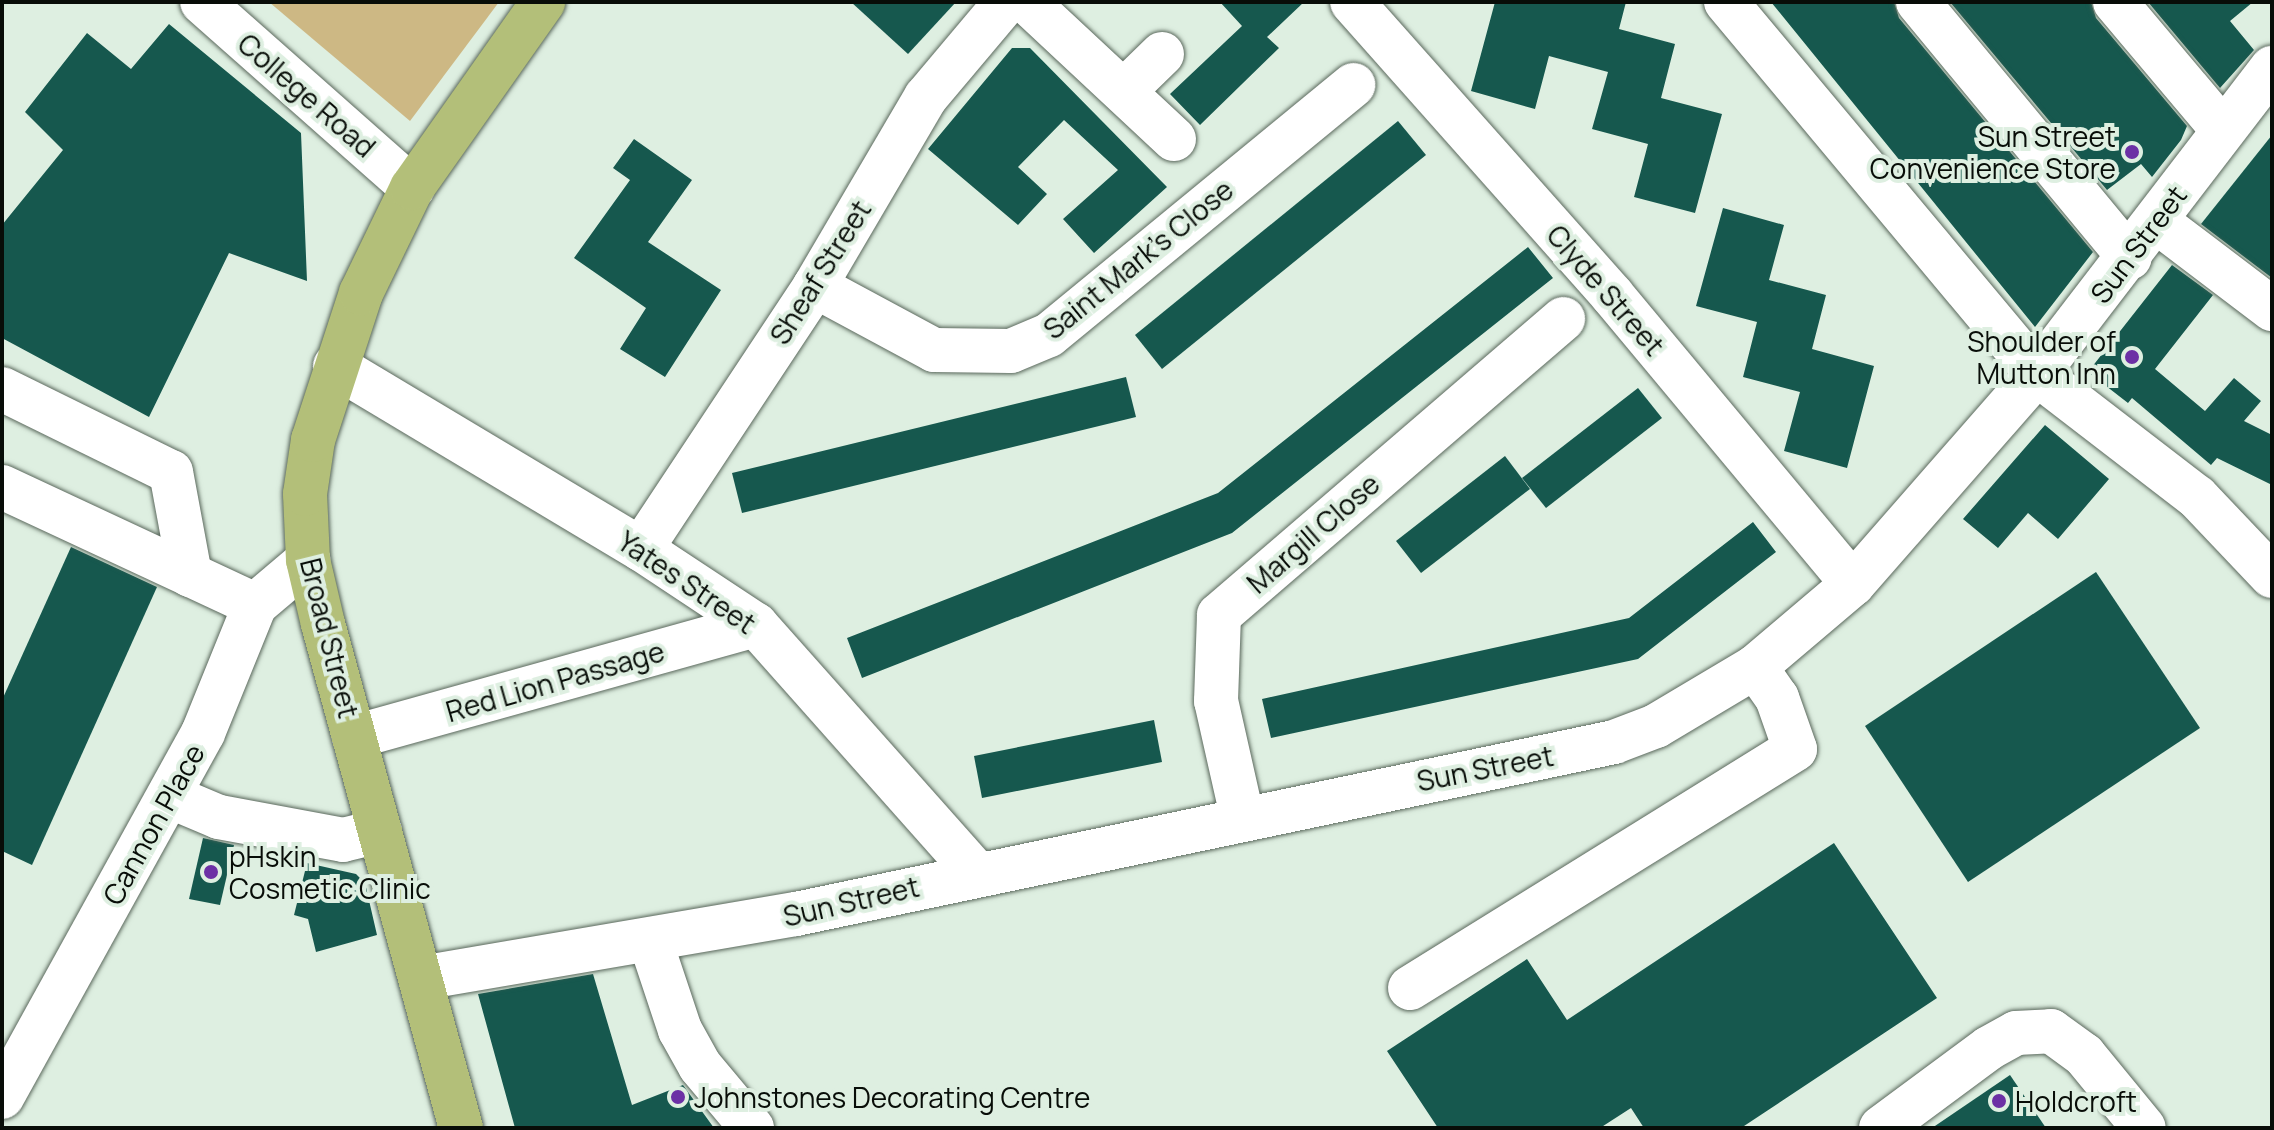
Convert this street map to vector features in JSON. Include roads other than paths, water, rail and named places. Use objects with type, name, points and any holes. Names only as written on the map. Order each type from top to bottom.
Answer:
[{"type":"main road","name":"Broad Street","points":[[461,1128],[308,560],[305,494],[335,366],[361,293],[412,188],[543,2]]},
{"type":"street","name":"College Road","points":[[202,2],[412,188]]},
{"type":"street","name":"Sheaf Street","points":[[641,549],[815,286],[926,97],[1006,2]]},
{"type":"street","points":[[1027,2],[1174,139]]},
{"type":"street","name":"Clyde Street","points":[[1352,2],[1612,295],[1853,584]]},
{"type":"street","points":[[1726,2],[2037,374],[2197,497],[2272,576]]},
{"type":"street","points":[[1918,2],[2130,258]]},
{"type":"street","points":[[2115,2],[2222,129]]},
{"type":"street","points":[[1124,91],[1162,54]]},
{"type":"street","name":"Sun Street","points":[[421,978],[651,943],[1242,816],[1614,742],[1700,704],[1755,667],[1853,584],[2037,374],[2130,258],[2222,129],[2272,68]]},
{"type":"street","name":"Saint Mark's Close","points":[[815,286],[934,350],[971,355],[1011,351],[1049,335],[1353,85]]},
{"type":"street","points":[[2156,221],[2272,309]]},
{"type":"street","name":"Margill Close","points":[[1242,816],[1216,701],[1219,615],[1563,319]]},
{"type":"street","name":"Yates Street","points":[[335,366],[641,549],[756,625],[976,873]]},
{"type":"street","points":[[2,389],[171,472],[190,575]]},
{"type":"street","points":[[2,487],[255,605]]},
{"type":"street","name":"Cannon Place","points":[[2,1097],[203,733],[255,605],[308,560]]},
{"type":"street","name":"Red Lion Passage","points":[[354,737],[756,625]]},
{"type":"street","points":[[1410,988],[1795,749],[1777,698],[1755,667]]},
{"type":"street","points":[[169,796],[219,817],[343,840],[380,831]]},
{"type":"street","points":[[651,943],[680,1030],[700,1066],[752,1128]]},
{"type":"street","points":[[1881,1128],[1989,1048],[2016,1033],[2051,1031],[2084,1055],[2144,1128]]},
{"type":"place","name":"Sun Street Convenience Store","points":[[2132,152]]},
{"type":"place","name":"Shoulder of Mutton Inn","points":[[2132,357]]},
{"type":"place","name":"pHskin Cosmetic Clinic","points":[[211,872]]},
{"type":"place","name":"Johnstones Decorating Centre","points":[[678,1097]]},
{"type":"place","name":"Holdcroft","points":[[1999,1101]]}]
